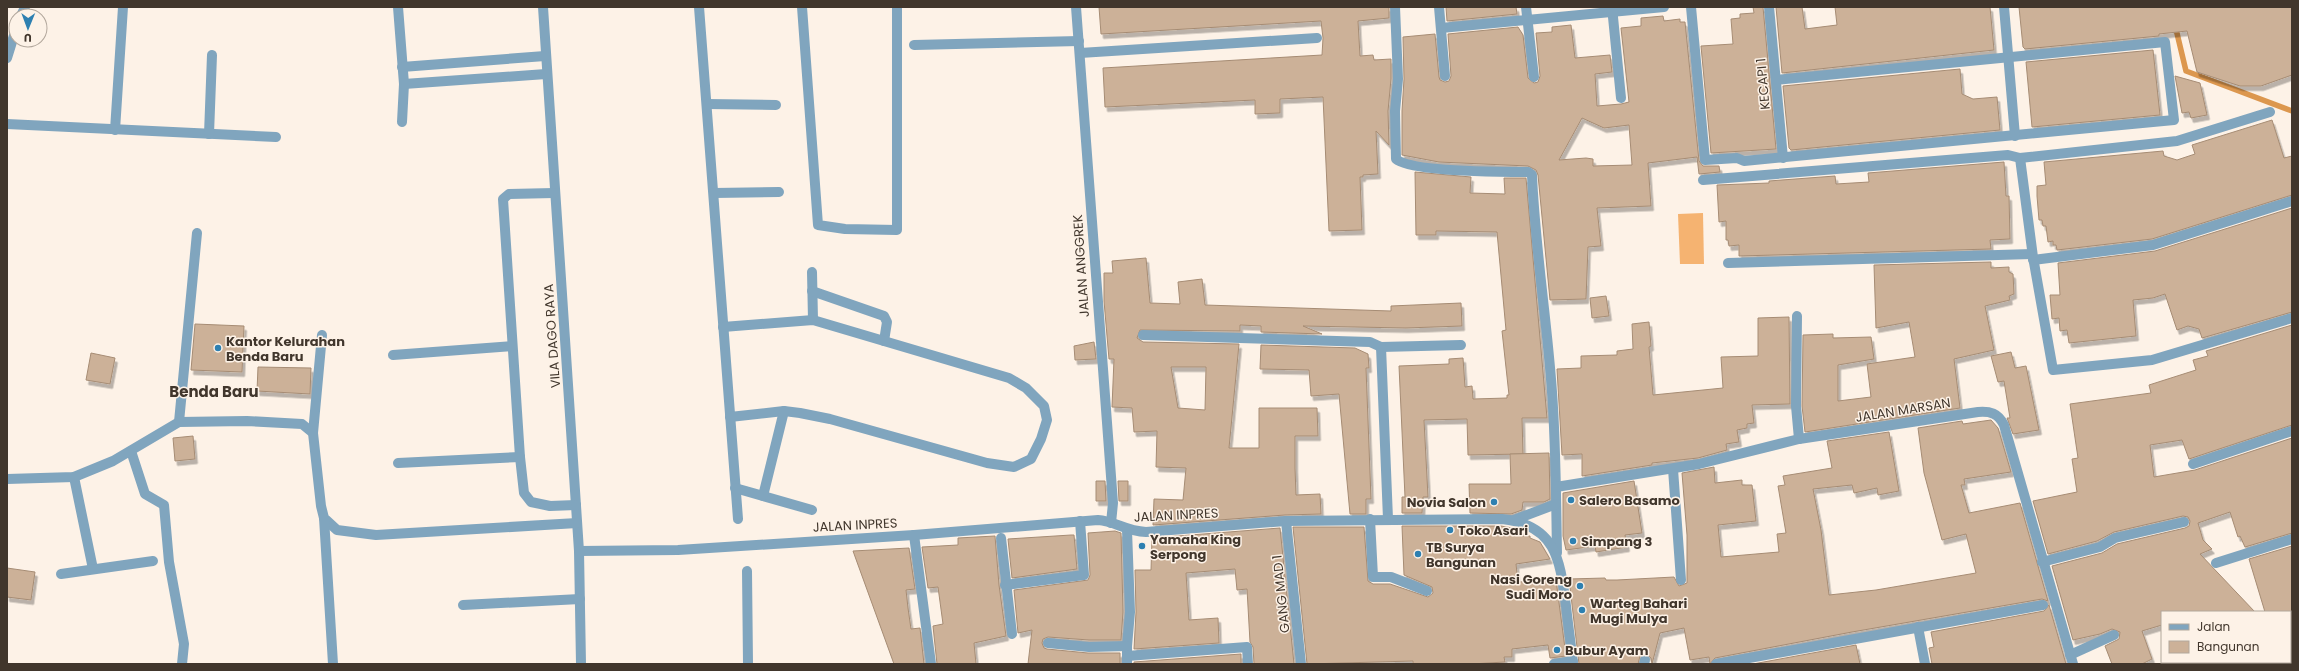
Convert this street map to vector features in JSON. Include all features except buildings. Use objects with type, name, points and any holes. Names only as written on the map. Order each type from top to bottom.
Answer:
[{"type":"street","points":[[116,130],[122,7]]},
{"type":"street","points":[[398,7],[404,84],[402,122]]},
{"type":"street","name":"VILA DAGO RAYA","points":[[543,7],[546,74],[579,551],[581,664]]},
{"type":"street","points":[[699,7],[738,519]]},
{"type":"street","points":[[802,7],[818,225],[845,229],[897,230],[897,7]]},
{"type":"street","name":"JALAN ANGGREK","points":[[1076,7],[1113,503],[1112,523]]},
{"type":"street","points":[[1395,7],[1398,79],[1394,111],[1396,159],[1410,166],[1492,172],[1528,172],[1532,175],[1536,249],[1552,392],[1557,554]]},
{"type":"street","points":[[1439,7],[1445,76]]},
{"type":"street","points":[[1526,7],[1534,77]]},
{"type":"street","points":[[1441,28],[1528,20],[1613,9],[1664,7]]},
{"type":"street","points":[[1691,7],[1705,160],[1738,158],[1744,161],[1783,158],[2174,120],[2165,42],[1776,80]]},
{"type":"street","name":"KECAPI 1","points":[[1769,7],[1783,158]]},
{"type":"street","points":[[2004,7],[2015,136]]},
{"type":"street","points":[[1613,9],[1621,98]]},
{"type":"street","points":[[1080,53],[1317,38]]},
{"type":"street","points":[[914,45],[1079,41]]},
{"type":"street","points":[[7,58],[10,48]]},
{"type":"street","points":[[209,134],[212,55]]},
{"type":"street","points":[[402,67],[545,56]]},
{"type":"street","points":[[404,84],[546,74]]},
{"type":"street","points":[[707,104],[776,105]]},
{"type":"street","points":[[1703,180],[2008,154],[2020,158],[2176,141],[2270,112]]},
{"type":"street","points":[[7,124],[276,137]]},
{"type":"street","points":[[2020,158],[2033,257],[2052,370],[2152,360],[2292,318]]},
{"type":"street","points":[[714,193],[779,192]]},
{"type":"street","points":[[554,193],[509,194],[503,199],[512,346],[524,494],[531,502],[550,506],[576,505]]},
{"type":"street","points":[[1728,263],[2033,257],[2153,245],[2292,201]]},
{"type":"street","points":[[179,422],[197,233]]},
{"type":"street","points":[[812,272],[813,320]]},
{"type":"street","points":[[812,291],[884,316],[887,322],[884,341]]},
{"type":"street","points":[[1797,316],[1796,406],[1799,439]]},
{"type":"street","points":[[723,327],[813,320],[1009,378],[1026,388],[1044,406],[1047,420],[1041,439],[1031,460],[1014,467],[987,463],[830,419],[784,411],[730,417]]},
{"type":"street","points":[[322,335],[313,433],[321,506],[324,518],[334,664]]},
{"type":"street","points":[[1143,335],[1370,342],[1381,347],[1461,346]]},
{"type":"street","points":[[393,355],[512,346]]},
{"type":"street","points":[[1381,347],[1388,519]]},
{"type":"street","points":[[763,496],[784,411]]},
{"type":"street","name":"JALAN MARSAN","points":[[1556,488],[1673,468],[1799,439],[1978,412],[1996,414],[2004,425],[2071,659]]},
{"type":"street","points":[[7,479],[74,477],[113,461],[179,422],[247,421],[302,424],[313,433]]},
{"type":"street","points":[[2193,464],[2292,431]]},
{"type":"street","points":[[130,452],[145,494],[164,505],[169,562],[184,644],[182,664]]},
{"type":"street","points":[[398,463],[520,457]]},
{"type":"street","points":[[1673,468],[1681,580]]},
{"type":"street","points":[[74,477],[93,569]]},
{"type":"street","points":[[735,488],[812,510]]},
{"type":"street","points":[[1514,520],[1556,504]]},
{"type":"street","points":[[324,518],[338,530],[376,535],[577,523]]},
{"type":"street","name":"JALAN INPRES","points":[[579,551],[678,550],[914,535],[1080,521],[1105,521],[1127,530],[1170,531],[1286,521],[1483,518],[1514,520],[1535,530],[1549,542],[1557,554],[1561,572],[1573,663]]},
{"type":"street","points":[[1370,519],[1373,577],[1391,577],[1427,591]]},
{"type":"street","points":[[1006,585],[1084,575],[1080,521]]},
{"type":"street","name":"GANG MAD 1","points":[[1286,521],[1301,664]]},
{"type":"street","points":[[2042,562],[2100,547],[2115,538],[2184,522]]},
{"type":"street","points":[[1127,530],[1130,612],[1127,655]]},
{"type":"street","points":[[914,535],[931,664]]},
{"type":"street","points":[[1001,538],[1012,634]]},
{"type":"street","points":[[2216,563],[2292,539]]},
{"type":"street","points":[[60,574],[153,561]]},
{"type":"street","points":[[746,571],[748,664]]},
{"type":"street","points":[[463,605],[580,599]]},
{"type":"street","points":[[1716,664],[1731,663],[1918,627],[2043,605]]},
{"type":"street","points":[[1918,627],[1925,664]]},
{"type":"street","points":[[2071,659],[2114,635]]},
{"type":"street","points":[[1048,643],[1089,647],[1127,655],[1247,647],[1248,664]]},
{"type":"street","points":[[1554,664],[1573,663]]},
{"type":"shaded area","points":[[1703,213],[1704,264],[1680,264],[1678,214]]},
{"type":"waterway","points":[[2175,25],[2186,71],[2292,111]]},
{"type":"place","name":"Kantor Kelurahan Benda Baru","points":[[218,348]]},
{"type":"place","name":"Salero Basamo","points":[[1571,500]]},
{"type":"place","name":"Novia Salon","points":[[1494,502]]},
{"type":"place","name":"Toko Asari","points":[[1450,530]]},
{"type":"place","name":"Simpang 3","points":[[1573,541]]},
{"type":"place","name":"Yamaha King Serpong","points":[[1142,546]]},
{"type":"place","name":"TB Surya Bangunan","points":[[1418,554]]},
{"type":"place","name":"Nasi Goreng Sudi Moro","points":[[1580,586]]},
{"type":"place","name":"Warteg Bahari Mugi Mulya","points":[[1582,610]]},
{"type":"place","name":"Bubur Ayam","points":[[1557,650]]},
{"type":"district","name":"Benda Baru","points":[[214,391]]}]
